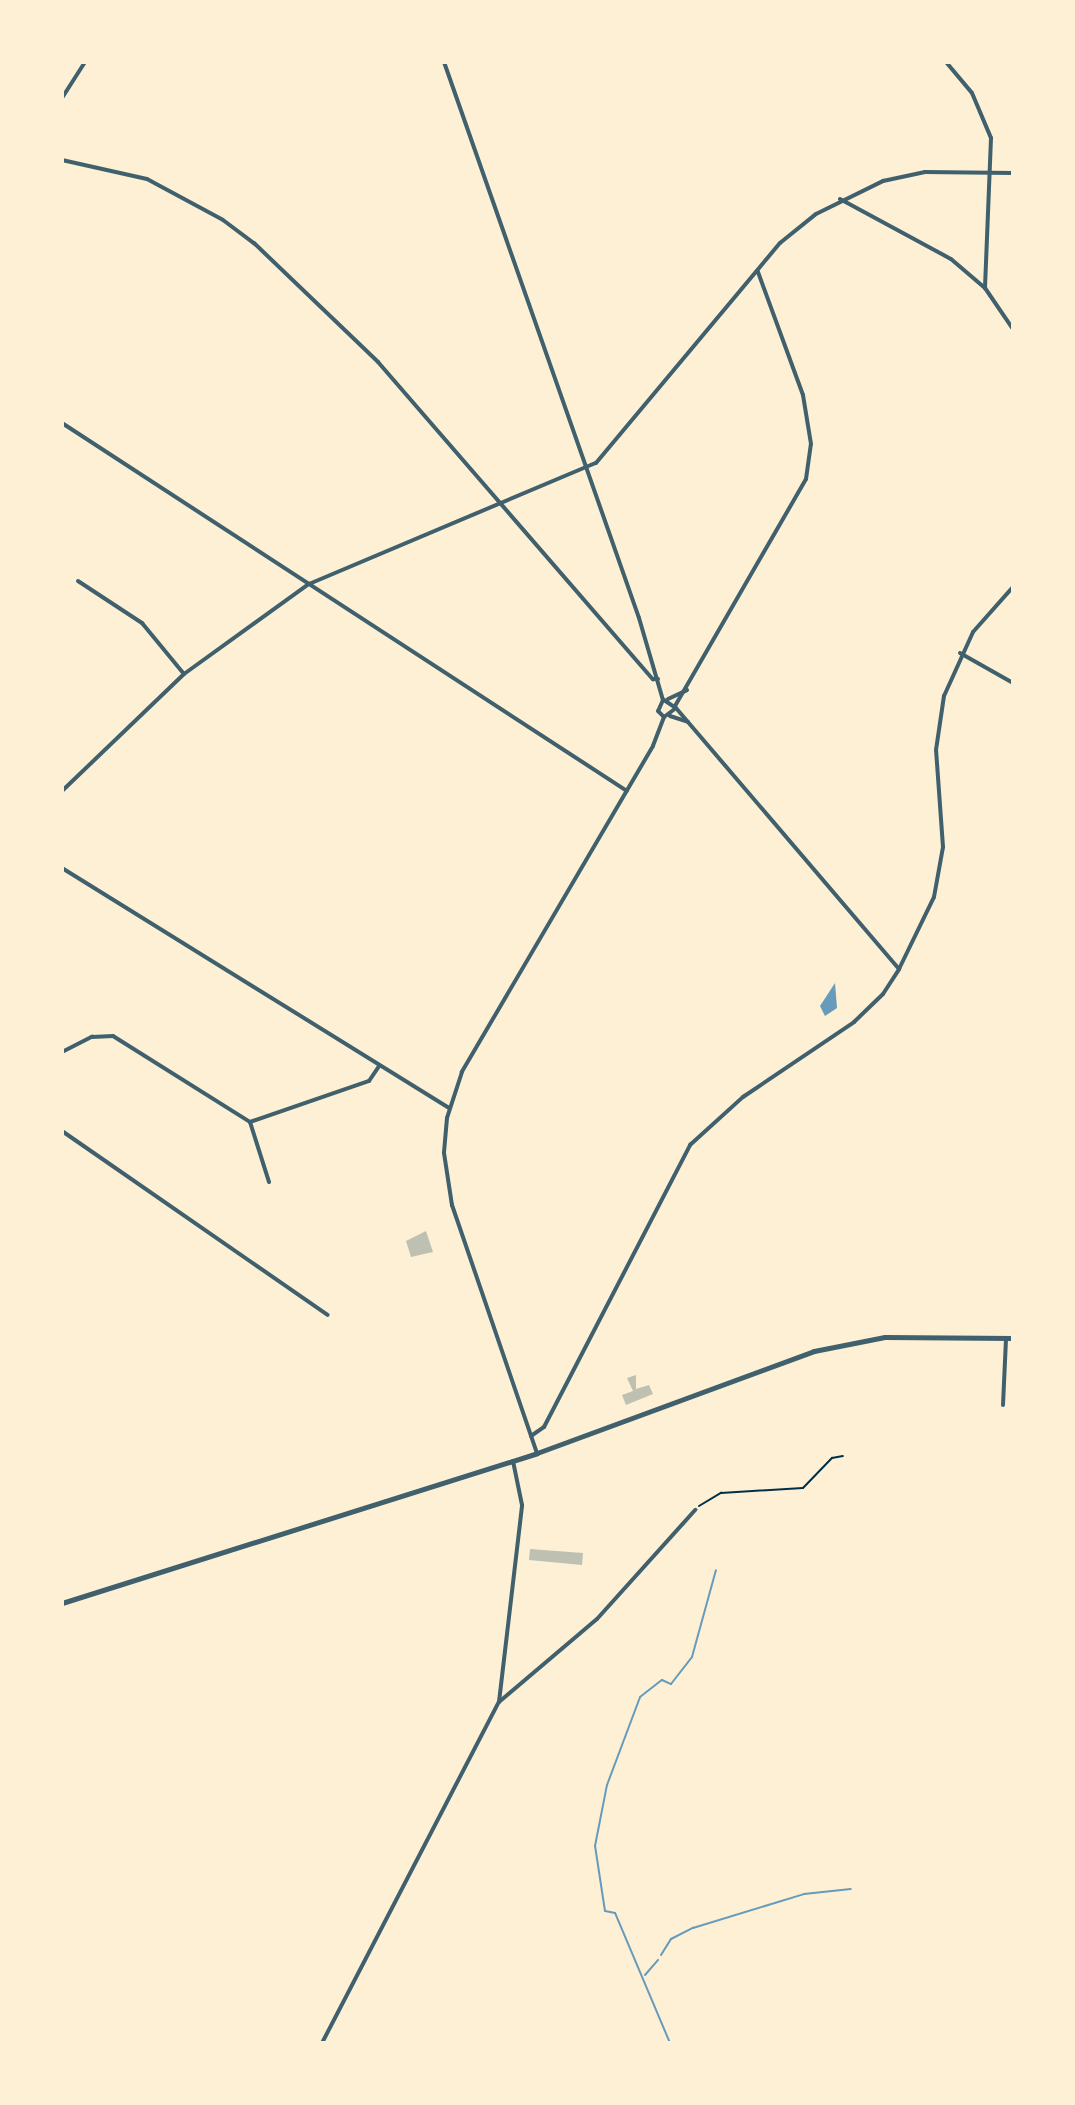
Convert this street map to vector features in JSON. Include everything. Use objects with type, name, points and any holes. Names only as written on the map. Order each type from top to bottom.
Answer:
[{"type":"street","points":[[62,98],[85,62]]},
{"type":"street","points":[[444,62],[666,700],[690,723],[899,969]]},
{"type":"street","points":[[946,62],[985,115],[993,172],[985,288]]},
{"type":"street","points":[[62,160],[147,179],[223,220],[254,243],[328,309],[503,502],[634,657],[658,679]]},
{"type":"street","points":[[62,791],[184,674],[309,584],[587,468],[780,243],[840,199],[883,181],[925,172],[1013,173]]},
{"type":"street","points":[[840,199],[903,230],[985,288],[1013,329]]},
{"type":"street","points":[[537,1453],[452,1205],[444,1153],[449,1108],[462,1072],[627,791],[667,716],[687,690],[806,479],[811,444],[803,395],[758,272]]},
{"type":"street","points":[[62,423],[627,791]]},
{"type":"street","points":[[78,581],[142,623],[184,674]]},
{"type":"street","points":[[531,1436],[544,1427],[690,1145],[743,1097],[854,1022],[883,994],[899,969],[934,897],[943,847],[936,750],[944,696],[960,653],[1013,587]]},
{"type":"street","points":[[960,653],[1013,683]]},
{"type":"street","points":[[687,690],[666,700],[658,709],[667,716],[690,723]]},
{"type":"street","points":[[62,868],[449,1108]]},
{"type":"street","points":[[62,1052],[92,1037],[113,1036],[250,1122],[269,1182]]},
{"type":"street","points":[[250,1122],[369,1081],[379,1066]]},
{"type":"street","points":[[62,1131],[328,1315]]},
{"type":"street","points":[[62,1603],[513,1461],[844,1343],[885,1337],[1009,1338],[1003,1405]]},
{"type":"street","points":[[322,2043],[499,1702],[522,1505],[513,1461]]},
{"type":"street","points":[[499,1702],[597,1619],[695,1510]]},
{"type":"path","points":[[695,1510],[721,1493],[803,1488],[832,1458],[843,1456]]},
{"type":"water","points":[[835,983],[837,1008],[825,1016],[820,1006]]},
{"type":"building","points":[[426,1231],[433,1252],[411,1257],[406,1241]]},
{"type":"building","points":[[636,1375],[636,1389],[649,1385],[653,1394],[626,1405],[622,1395],[633,1391],[627,1378]]},
{"type":"building","points":[[530,1549],[583,1553],[582,1565],[529,1560]]},
{"type":"waterway","points":[[670,2043],[615,1913],[605,1911],[595,1846],[607,1785],[640,1697],[662,1680],[671,1684],[692,1657],[716,1570]]},
{"type":"waterway","points":[[661,1955],[671,1939],[693,1928],[804,1894],[851,1889]]},
{"type":"waterway","points":[[645,1975],[658,1960]]}]
